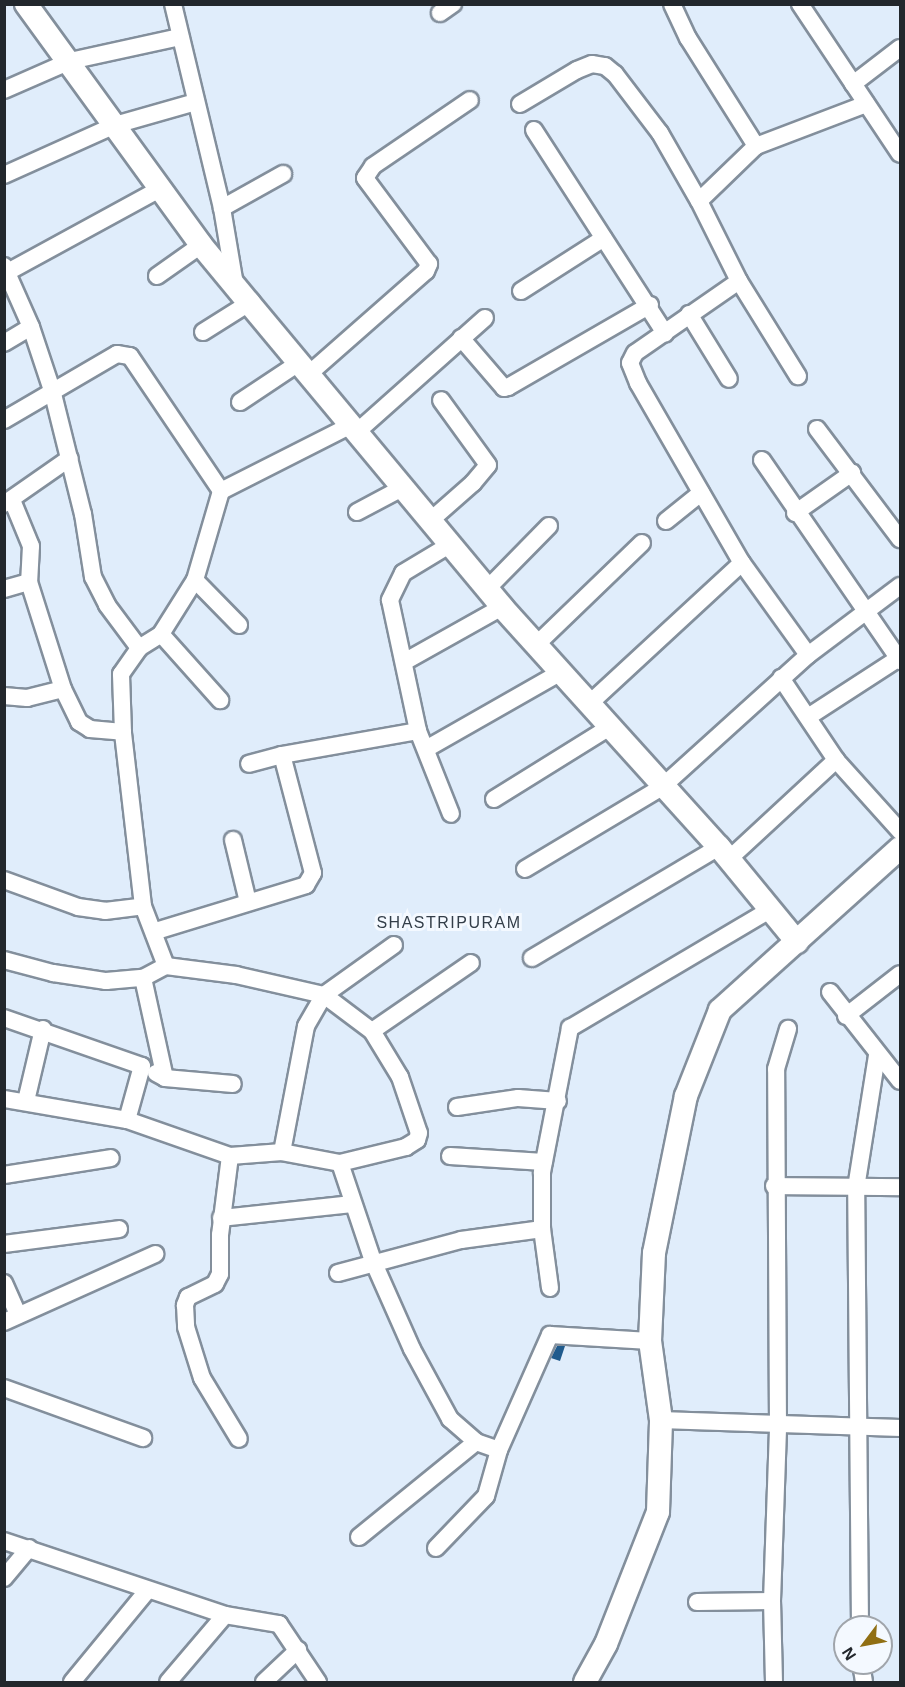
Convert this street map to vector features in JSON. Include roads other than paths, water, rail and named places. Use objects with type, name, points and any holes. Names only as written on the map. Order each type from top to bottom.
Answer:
[{"type":"street","points":[[26,4],[70,61],[201,245],[356,427],[502,607],[608,728],[724,853],[796,942]]},
{"type":"street","points":[[173,4],[222,208],[235,285]]},
{"type":"street","points":[[672,4],[756,146]]},
{"type":"street","points":[[800,4],[900,154]]},
{"type":"street","points":[[4,90],[70,61],[180,37]]},
{"type":"street","points":[[853,84],[900,48]]},
{"type":"street","points":[[520,104],[577,70],[592,64],[605,66],[615,74],[660,133],[699,201],[739,281],[798,376]]},
{"type":"street","points":[[240,402],[305,367],[426,271],[429,264],[366,178],[373,166],[470,100]]},
{"type":"street","points":[[4,175],[115,126],[196,102]]},
{"type":"street","points":[[699,201],[756,146],[866,104]]},
{"type":"street","points":[[534,130],[650,306],[664,333]]},
{"type":"street","points":[[222,208],[283,174]]},
{"type":"street","points":[[139,648],[107,605],[93,578],[70,458],[52,390],[31,327],[6,271],[162,188]]},
{"type":"street","points":[[521,291],[604,238]]},
{"type":"street","points":[[157,276],[201,245]]},
{"type":"street","points":[[739,281],[635,353],[630,363],[638,383],[742,563],[808,655]]},
{"type":"street","points":[[203,333],[249,303]]},
{"type":"street","points":[[461,338],[504,388],[546,362],[650,306]]},
{"type":"street","points":[[689,314],[729,379]]},
{"type":"street","points":[[166,966],[156,931],[143,906],[123,732],[121,674],[139,648],[160,634],[195,580],[221,491],[356,427],[485,318]]},
{"type":"street","points":[[4,343],[31,327]]},
{"type":"street","points":[[4,420],[117,354],[130,356],[221,491]]},
{"type":"street","points":[[431,520],[488,465],[441,400]]},
{"type":"street","points":[[818,429],[852,473],[894,517],[900,539]]},
{"type":"street","points":[[70,458],[8,502],[31,546],[29,582],[63,689],[79,722],[90,729],[123,732]]},
{"type":"street","points":[[762,460],[795,513],[900,659],[808,717]]},
{"type":"street","points":[[795,513],[852,473]]},
{"type":"street","points":[[357,513],[404,487]]},
{"type":"street","points":[[666,521],[701,493]]},
{"type":"street","points":[[488,588],[549,526]]},
{"type":"street","points":[[536,645],[642,543]]},
{"type":"street","points":[[451,544],[403,573],[391,591],[392,620],[404,662],[418,731],[451,814]]},
{"type":"street","points":[[589,704],[742,563]]},
{"type":"street","points":[[195,580],[239,625]]},
{"type":"street","points":[[4,589],[29,582]]},
{"type":"street","points":[[525,869],[662,787],[808,655],[900,586]]},
{"type":"street","points":[[404,662],[502,607]]},
{"type":"street","points":[[160,634],[220,700]]},
{"type":"street","points":[[426,748],[560,673]]},
{"type":"street","points":[[781,678],[836,760],[900,831]]},
{"type":"street","points":[[4,696],[27,698],[63,689]]},
{"type":"street","points":[[494,799],[608,728]]},
{"type":"street","points":[[249,764],[282,755],[418,731]]},
{"type":"street","points":[[156,931],[306,885],[313,873],[282,755]]},
{"type":"street","points":[[532,958],[724,853],[836,760]]},
{"type":"street","points":[[233,840],[248,902]]},
{"type":"street","points":[[593,1679],[658,1512],[662,1420],[650,1341],[654,1253],[686,1096],[720,1010],[900,848]]},
{"type":"street","points":[[4,880],[78,907],[105,911],[143,906]]},
{"type":"street","points":[[550,1288],[542,1229],[544,1162],[558,1101],[570,1028],[771,909]]},
{"type":"street","points":[[282,1152],[306,1026],[324,995],[394,945]]},
{"type":"street","points":[[4,960],[52,973],[106,981],[143,978],[166,966],[236,975],[324,995],[372,1031],[400,1077],[418,1133],[417,1140],[406,1147],[340,1163],[282,1152],[230,1156],[127,1120],[4,1099]]},
{"type":"street","points":[[372,1031],[471,963]]},
{"type":"street","points":[[846,1016],[900,974]]},
{"type":"street","points":[[143,978],[165,1078]]},
{"type":"street","points":[[830,992],[846,1016],[900,1081]]},
{"type":"street","points":[[4,1018],[43,1029],[142,1066],[165,1078],[233,1083]]},
{"type":"street","points":[[26,1101],[43,1029]]},
{"type":"street","points":[[774,1683],[772,1601],[778,1427],[774,1186],[776,1069],[789,1029]]},
{"type":"street","points":[[860,1615],[856,1188],[877,1055]]},
{"type":"street","points":[[127,1120],[142,1066]]},
{"type":"street","points":[[457,1107],[519,1098],[558,1101]]},
{"type":"street","points":[[230,1156],[221,1218],[220,1274],[209,1290],[188,1297],[186,1327],[202,1378],[239,1438]]},
{"type":"street","points":[[450,1156],[544,1162]]},
{"type":"street","points":[[4,1175],[111,1158]]},
{"type":"street","points":[[340,1163],[351,1204],[373,1260],[435,1397],[450,1419],[476,1442],[499,1450]]},
{"type":"street","points":[[774,1186],[900,1187]]},
{"type":"street","points":[[221,1218],[351,1204]]},
{"type":"street","points":[[4,1245],[119,1229]]},
{"type":"street","points":[[338,1273],[373,1260],[460,1240],[542,1229]]},
{"type":"street","points":[[4,1283],[11,1319],[155,1254]]},
{"type":"street","points":[[436,1548],[486,1496],[499,1450],[550,1335],[650,1341]]},
{"type":"street","points":[[4,1388],[143,1438]]},
{"type":"street","points":[[662,1420],[778,1427],[900,1428]]},
{"type":"street","points":[[359,1537],[476,1442]]},
{"type":"street","points":[[4,1540],[147,1591],[225,1615],[279,1624],[318,1683]]},
{"type":"street","points":[[4,1578],[29,1548]]},
{"type":"street","points":[[72,1683],[147,1591]]},
{"type":"street","points":[[697,1602],[772,1601]]},
{"type":"street","points":[[168,1683],[225,1615]]},
{"type":"street","points":[[264,1683],[298,1650]]},
{"type":"district","name":"SHASTRIPURAM","points":[[449,923]]}]
